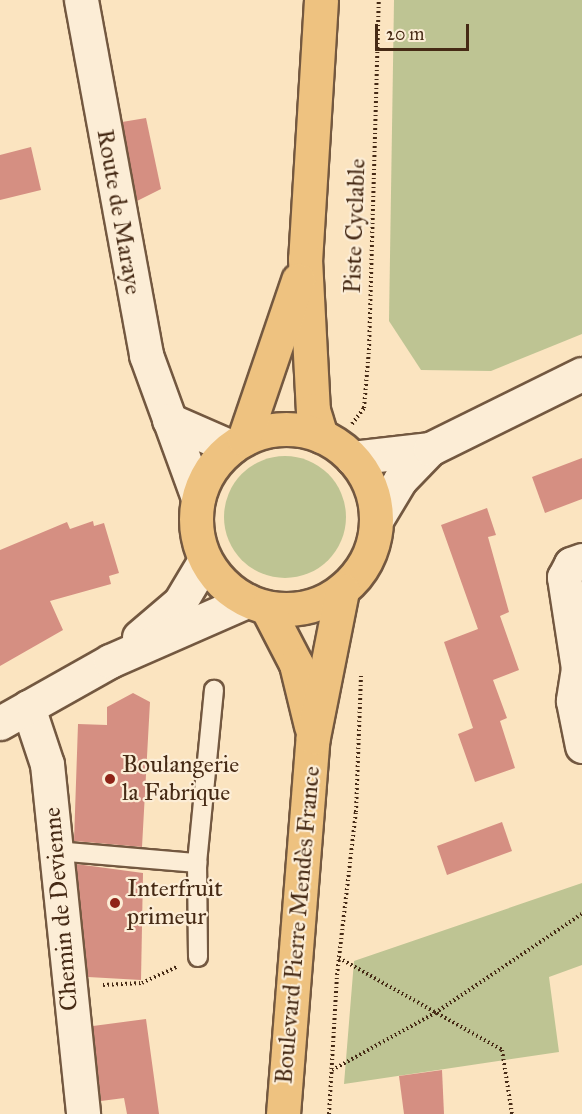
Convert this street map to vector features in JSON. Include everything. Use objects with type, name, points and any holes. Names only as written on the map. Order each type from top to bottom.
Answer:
[{"type":"main road","points":[[321,0],[304,259],[313,410],[336,446],[374,497],[376,520],[372,546],[361,570],[342,590],[319,603],[293,610],[257,604],[222,584],[205,560],[198,540],[198,498],[216,461],[238,443],[283,429],[336,446]]},
{"type":"main road","points":[[238,443],[304,259]]},
{"type":"main road","name":"Boulevard Pierre Mendès France","points":[[283,1114],[314,737],[342,590]]},
{"type":"main road","name":"Boulevard Pierre Mendès France","points":[[257,604],[296,664],[314,737]]},
{"type":"street","name":"Route de Maraye","points":[[81,0],[146,355],[198,498]]},
{"type":"street","points":[[376,520],[400,480],[430,449],[582,374]]},
{"type":"street","points":[[170,420],[238,443]]},
{"type":"street","points":[[336,446],[430,449]]},
{"type":"street","points":[[110,662],[180,602],[205,560]]},
{"type":"street","points":[[582,560],[571,564],[564,577],[580,667],[573,701],[582,746]]},
{"type":"street","points":[[14,715],[110,662],[257,604]]},
{"type":"street","name":"Chemin de Devienne","points":[[14,715],[47,764],[83,1114]]},
{"type":"lane","points":[[198,957],[197,863],[214,690]]},
{"type":"lane","points":[[56,851],[197,863]]},
{"type":"path","name":"Piste Cyclable","points":[[336,446],[364,408],[379,0]]},
{"type":"path","points":[[329,1114],[339,958],[356,812],[361,670]]},
{"type":"path","points":[[332,1070],[435,1013],[582,915]]},
{"type":"path","points":[[69,986],[142,984],[198,957]]},
{"type":"path","points":[[339,958],[502,1050],[512,1114]]},
{"type":"green space","points":[[394,0],[582,0],[582,334],[491,371],[421,370],[389,321]]},
{"type":"green space","points":[[285,456],[308,461],[319,466],[328,474],[336,483],[341,494],[346,517],[341,540],[336,551],[328,560],[319,568],[308,573],[285,578],[262,573],[251,568],[242,560],[234,551],[229,540],[224,517],[229,494],[234,483],[242,474],[251,466],[262,461]]},
{"type":"green space","points":[[582,883],[582,965],[549,977],[559,1052],[344,1084],[354,961]]},
{"type":"building","points":[[146,118],[161,189],[137,201],[122,122]]},
{"type":"building","points":[[31,147],[41,190],[0,200],[0,155]]},
{"type":"building","points":[[582,458],[582,499],[545,513],[532,477]]},
{"type":"building","points":[[487,508],[496,535],[488,537],[509,612],[500,616],[519,670],[493,680],[507,718],[500,721],[515,768],[475,782],[458,734],[473,728],[444,642],[478,629],[441,525]]},
{"type":"building","points":[[93,521],[94,526],[104,523],[119,573],[109,576],[111,584],[50,601],[63,630],[0,666],[0,550],[67,522],[70,529]]},
{"type":"building","name":"Boulangerie la Fabrique","points":[[133,693],[150,702],[142,847],[74,841],[78,724],[107,725],[107,707]]},
{"type":"building","points":[[502,822],[512,851],[447,875],[437,846]]},
{"type":"building","points":[[76,864],[143,873],[141,980],[88,977]]},
{"type":"building","points":[[146,1019],[159,1114],[127,1114],[124,1098],[101,1101],[93,1026]]},
{"type":"building","points":[[442,1070],[444,1114],[404,1114],[399,1076]]},
{"type":"place","name":"Boulangerie la Fabrique","points":[[110,779]]},
{"type":"place","name":"Interfruit primeur","points":[[115,903]]}]
